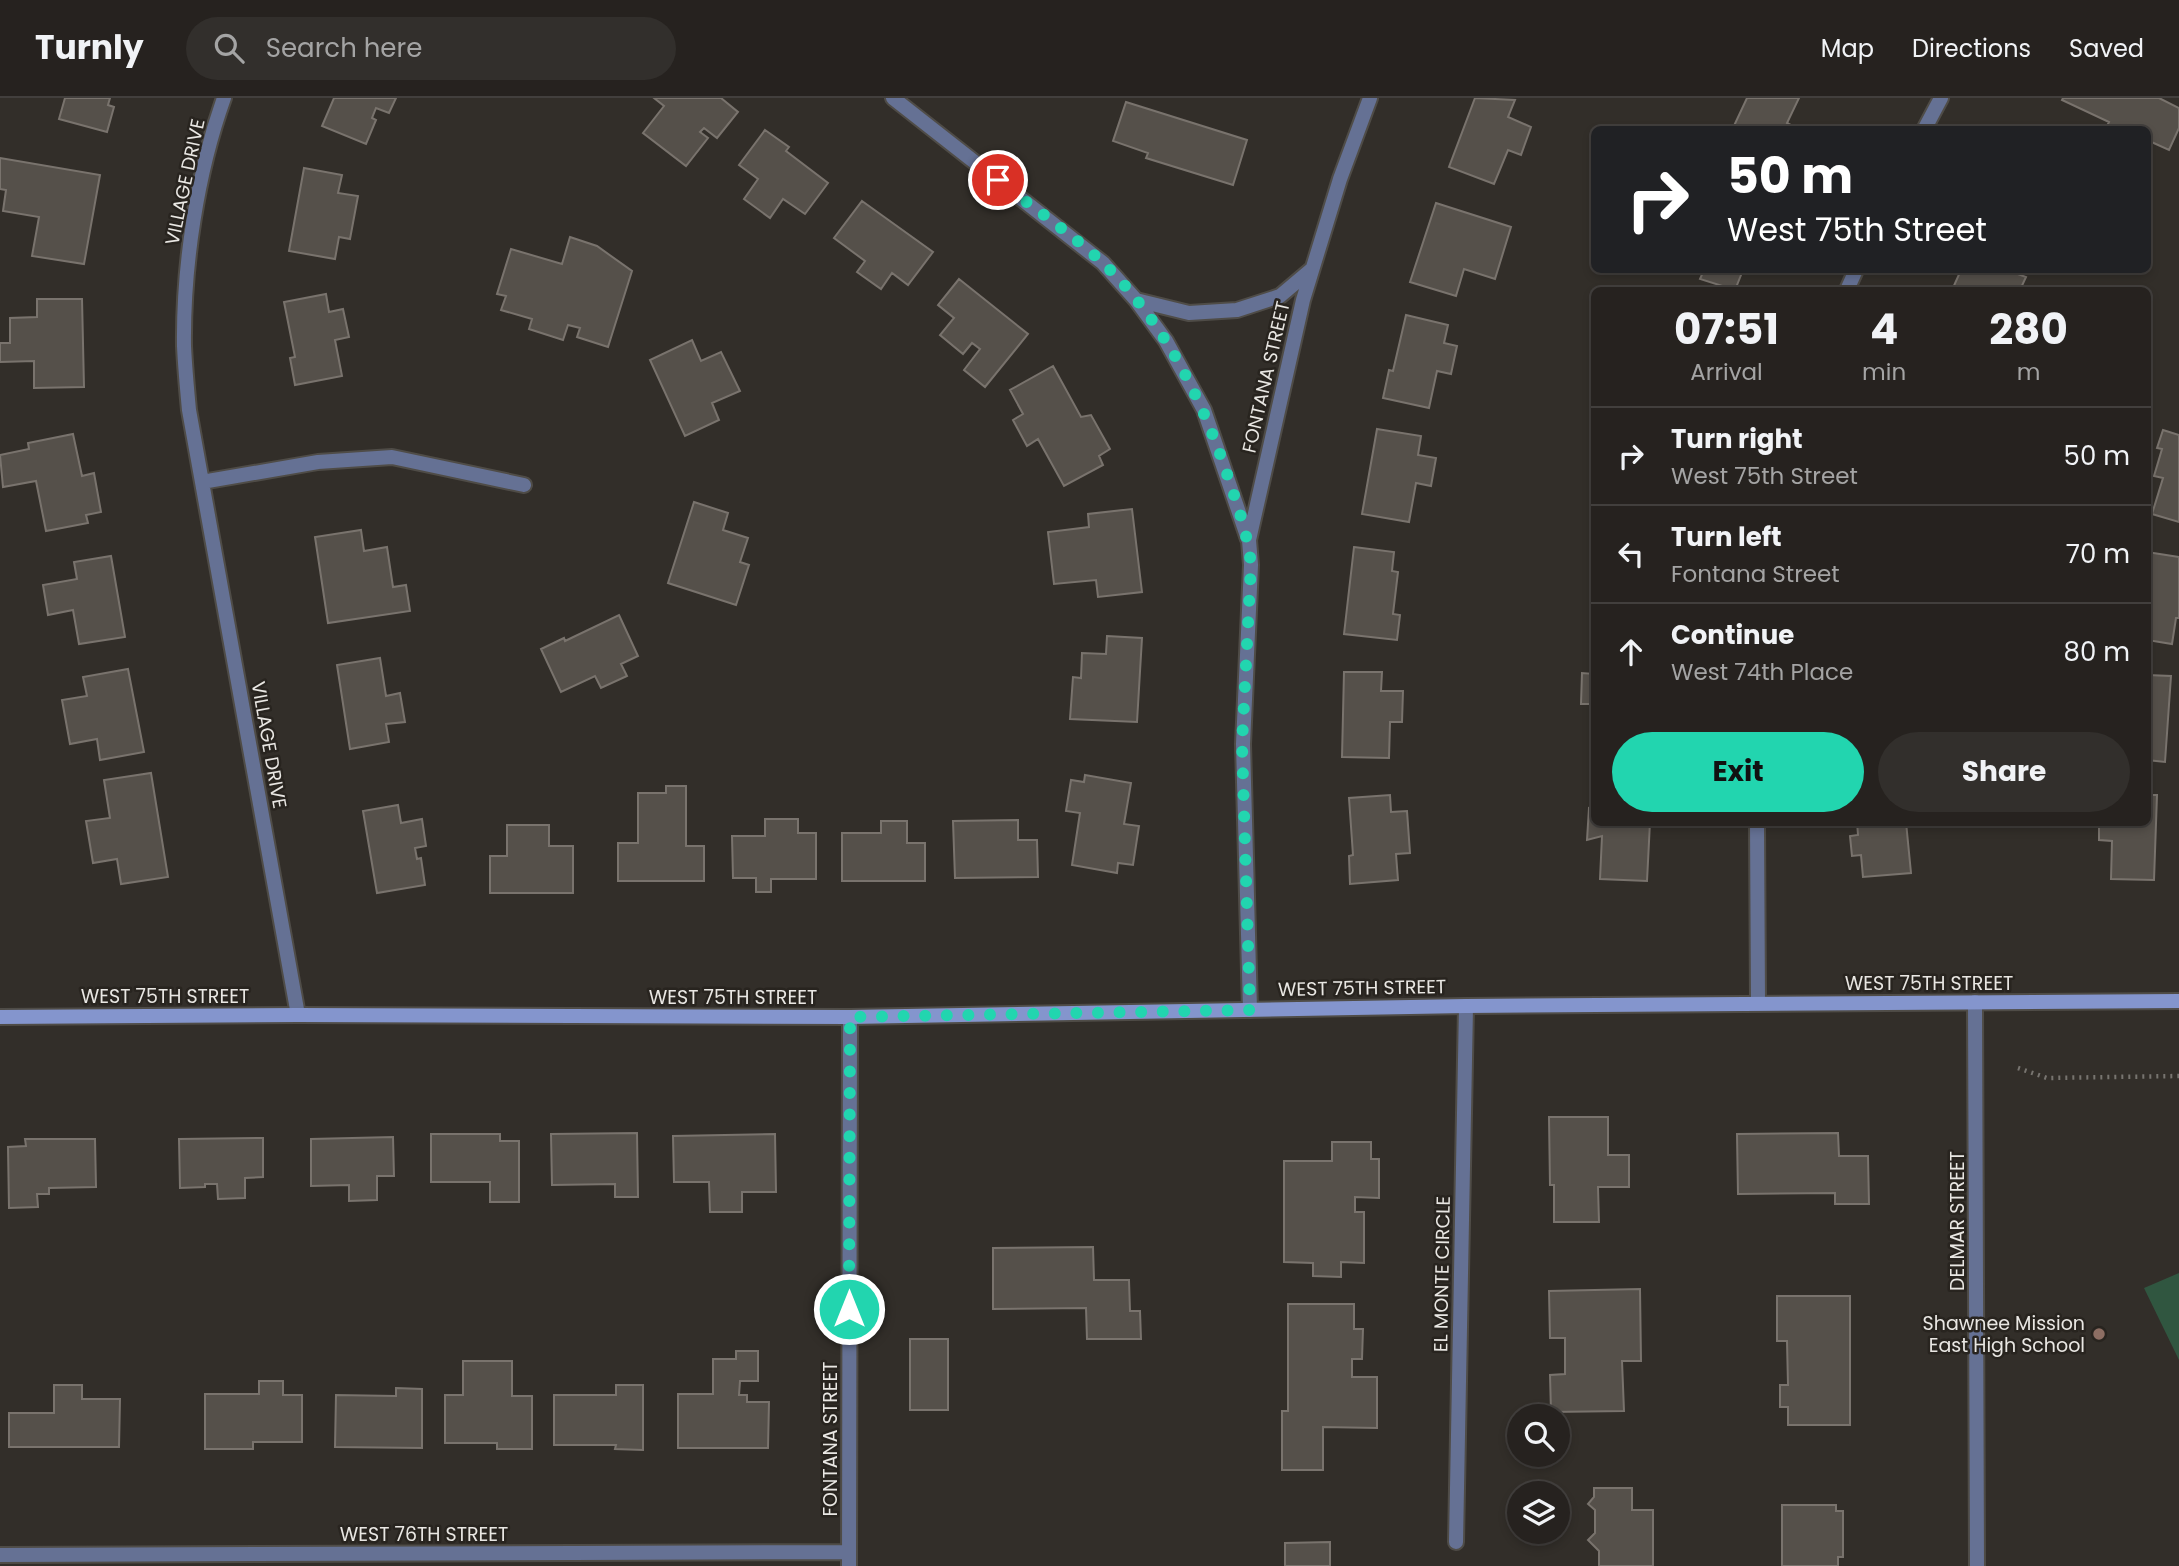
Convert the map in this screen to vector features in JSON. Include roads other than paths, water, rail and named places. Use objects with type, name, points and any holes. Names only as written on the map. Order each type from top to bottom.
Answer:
[{"type":"main road","name":"WEST 75TH STREET","points":[[0,1017],[850,1017],[1466,1006],[2179,1001]]},
{"type":"street","name":"VILLAGE DRIVE","points":[[225,98],[204,168],[188,262],[184,345],[189,410],[298,1015]]},
{"type":"street","points":[[893,98],[1103,263],[1136,300],[1166,341],[1204,410],[1249,540]]},
{"type":"street","name":"FONTANA STREET","points":[[1250,1010],[1242,744],[1251,565],[1249,540],[1290,352],[1312,269],[1340,179],[1370,98]]},
{"type":"street","points":[[1926,126],[1941,98]]},
{"type":"street","points":[[1136,300],[1188,313],[1237,310],[1280,296],[1312,269]]},
{"type":"street","points":[[202,482],[318,462],[392,457],[524,485]]},
{"type":"street","points":[[1757,826],[1758,1003]]},
{"type":"street","name":"DELMAR STREET","points":[[1975,1002],[1977,1566]]},
{"type":"street","name":"EL MONTE CIRCLE","points":[[1455,1542],[1466,1006]]},
{"type":"street","name":"FONTANA STREET","points":[[849,1559],[850,1017]]},
{"type":"street","name":"WEST 76TH STREET","points":[[0,1555],[849,1559]]},
{"type":"place","name":"Shawnee Mission East High School","points":[[2099,1334]]}]
